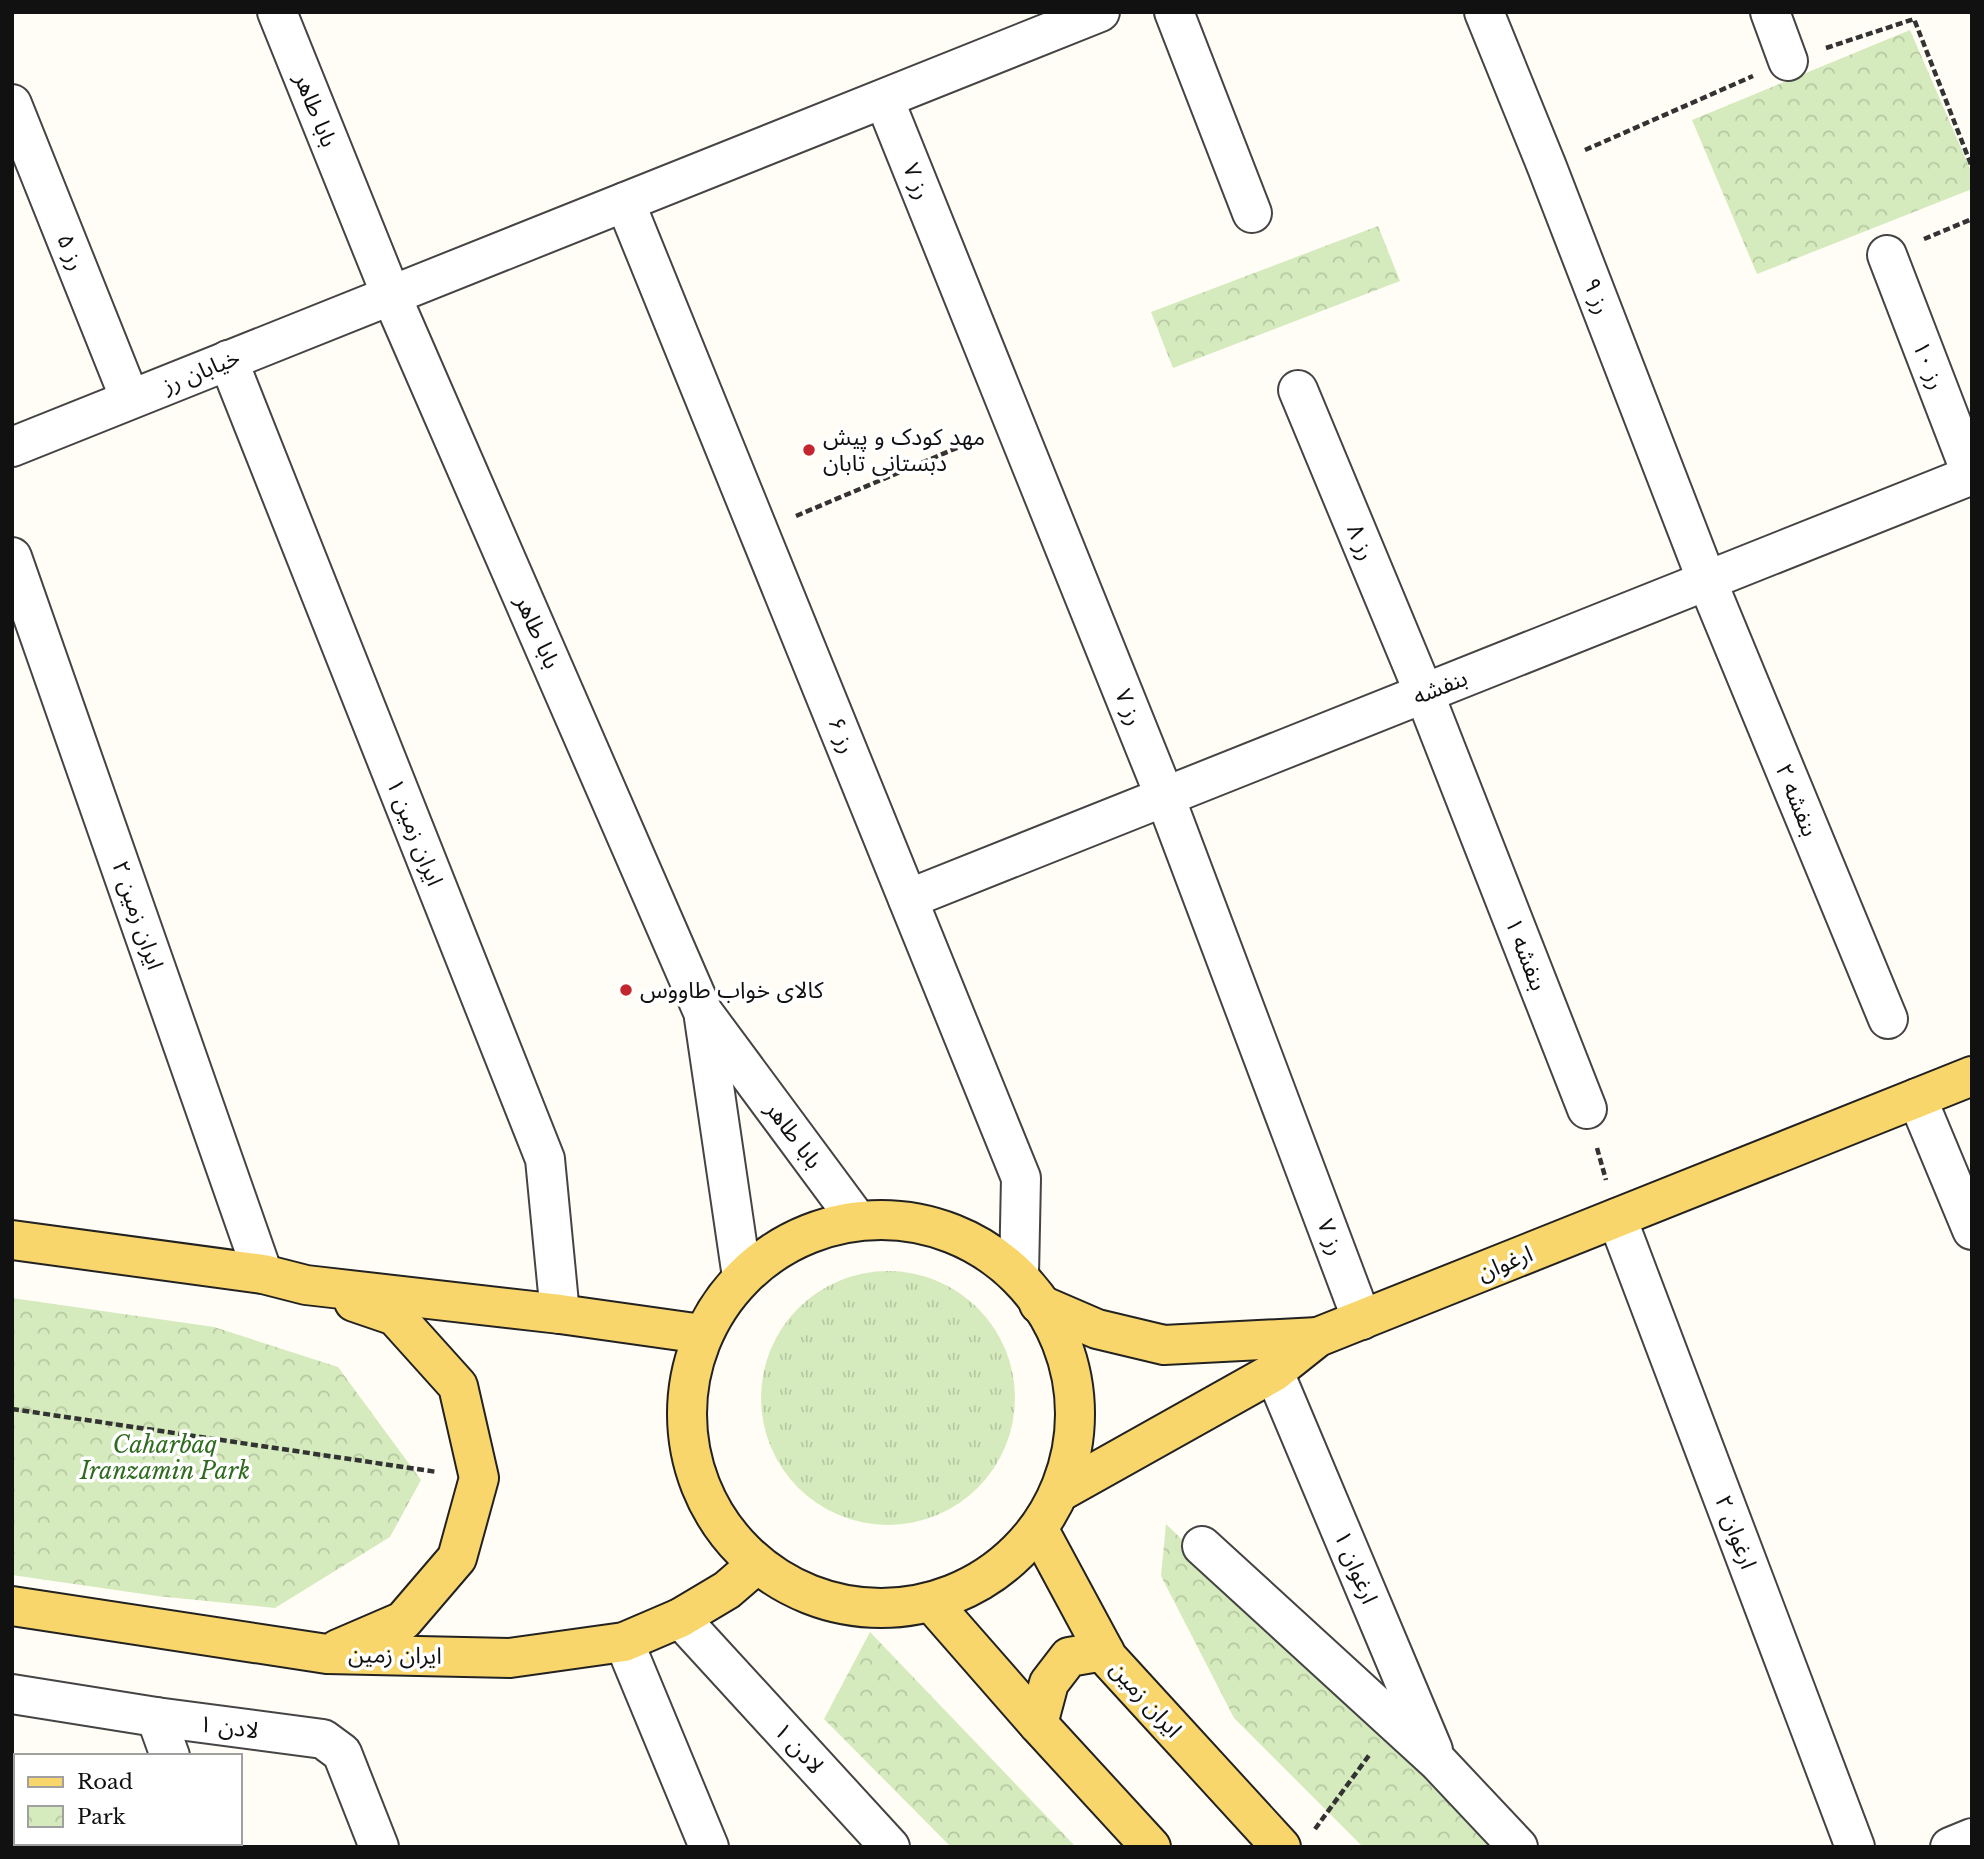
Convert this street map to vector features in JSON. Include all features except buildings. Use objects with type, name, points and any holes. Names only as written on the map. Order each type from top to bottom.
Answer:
[{"type":"main road","name":"ارغوان","points":[[1060,1492],[1274,1372],[1318,1337],[1972,1076]]},
{"type":"main road","points":[[1029,1289],[1056,1327],[1075,1388],[1073,1452],[1060,1492],[1039,1530],[991,1576],[932,1602],[886,1609],[839,1604],[795,1588],[757,1563],[722,1526],[698,1481],[687,1433],[688,1382],[702,1334],[732,1286],[774,1249],[857,1220],[877,1218],[928,1224],[977,1243],[1029,1289],[1097,1329],[1164,1345],[1318,1337]]},
{"type":"main road","points":[[12,1240],[263,1274],[306,1285],[395,1316],[458,1386],[479,1478],[457,1558],[403,1621],[327,1654]]},
{"type":"main road","points":[[306,1285],[560,1314],[702,1334]]},
{"type":"main road","name":"ایران زمین","points":[[1039,1530],[1108,1658],[1295,1842]]},
{"type":"main road","name":"ایران زمین","points":[[12,1606],[327,1654],[510,1658],[624,1642],[680,1618],[727,1590],[757,1563]]},
{"type":"main road","points":[[932,1602],[1038,1724],[1151,1847]]},
{"type":"main road","points":[[1038,1724],[1049,1684],[1069,1657],[1104,1651]]},
{"type":"street","name":"بابا طاهر","points":[[276,12],[391,295],[703,1013],[857,1220]]},
{"type":"street","name":"خیابان رز","points":[[12,447],[1100,12]]},
{"type":"street","points":[[1174,12],[1252,213]]},
{"type":"street","name":"رز ۹","points":[[1484,12],[1707,581]]},
{"type":"street","points":[[1770,12],[1788,61]]},
{"type":"street","name":"رز ۷","points":[[884,99],[1165,797],[1362,1320]]},
{"type":"street","name":"رز ۵","points":[[12,104],[130,400]]},
{"type":"street","name":"رز ۶","points":[[625,202],[1021,1178],[1029,1289]]},
{"type":"street","name":"رز ۱۰","points":[[1887,256],[1972,475]]},
{"type":"street","name":"ایران زمین ۱","points":[[228,360],[545,1159],[560,1314]]},
{"type":"street","name":"رز ۸","points":[[1298,390],[1424,693]]},
{"type":"street","name":"بنفشه","points":[[908,899],[1972,475]]},
{"type":"street","name":"ایران زمین ۲","points":[[12,557],[263,1274]]},
{"type":"street","name":"بنفشه ۲","points":[[1707,581],[1888,1019]]},
{"type":"street","name":"بنفشه ۱","points":[[1424,693],[1587,1110]]},
{"type":"street","points":[[703,1013],[742,1277]]},
{"type":"street","points":[[1917,1098],[1972,1230]]},
{"type":"street","name":"ارغوان ۲","points":[[1617,1218],[1855,1847]]},
{"type":"street","name":"ارغوان ۱","points":[[1274,1372],[1438,1762]]},
{"type":"street","points":[[1202,1546],[1438,1762],[1518,1847]]},
{"type":"street","name":"لادن ۱","points":[[680,1618],[890,1847]]},
{"type":"street","points":[[624,1642],[709,1847]]},
{"type":"street","name":"لادن ۱","points":[[12,1693],[156,1717],[323,1739],[342,1753],[379,1847]]},
{"type":"street","points":[[156,1717],[169,1754]]},
{"type":"street","points":[[1950,1847],[1972,1838]]},
{"type":"path","points":[[1547,167],[1788,61],[1914,19],[1972,167]]},
{"type":"path","points":[[1887,256],[1972,219]]},
{"type":"path","points":[[759,531],[1014,423]]},
{"type":"path","points":[[1587,1110],[1617,1218]]},
{"type":"path","points":[[12,1409],[479,1478]]},
{"type":"path","points":[[1295,1842],[1394,1721]]},
{"type":"green space","points":[[1910,30],[1972,173],[1972,189],[1757,274],[1692,120]]},
{"type":"green space","points":[[1378,226],[1400,281],[1173,368],[1151,312]]},
{"type":"green space","points":[[876,1271],[900,1271],[937,1280],[959,1292],[978,1308],[994,1327],[1006,1349],[1013,1373],[1013,1423],[1006,1447],[994,1469],[978,1488],[959,1504],[937,1516],[900,1525],[876,1525],[839,1516],[817,1504],[790,1479],[770,1447],[766,1435],[761,1410],[761,1386],[770,1349],[782,1327],[807,1300],[839,1280],[851,1276]]},
{"type":"green space","name":"Caharbaq Iranzamin Park","points":[[12,1298],[214,1327],[338,1367],[421,1480],[390,1537],[275,1608],[157,1596],[12,1575]]},
{"type":"green space","points":[[1166,1524],[1499,1847],[1363,1847],[1234,1718],[1161,1576]]},
{"type":"green space","points":[[870,1632],[1076,1847],[951,1847],[824,1719]]},
{"type":"place","name":"مهد کودک و پیش دبستانی تابان","points":[[809,450]]},
{"type":"place","name":"کالای خواب طاووس","points":[[626,990]]}]
